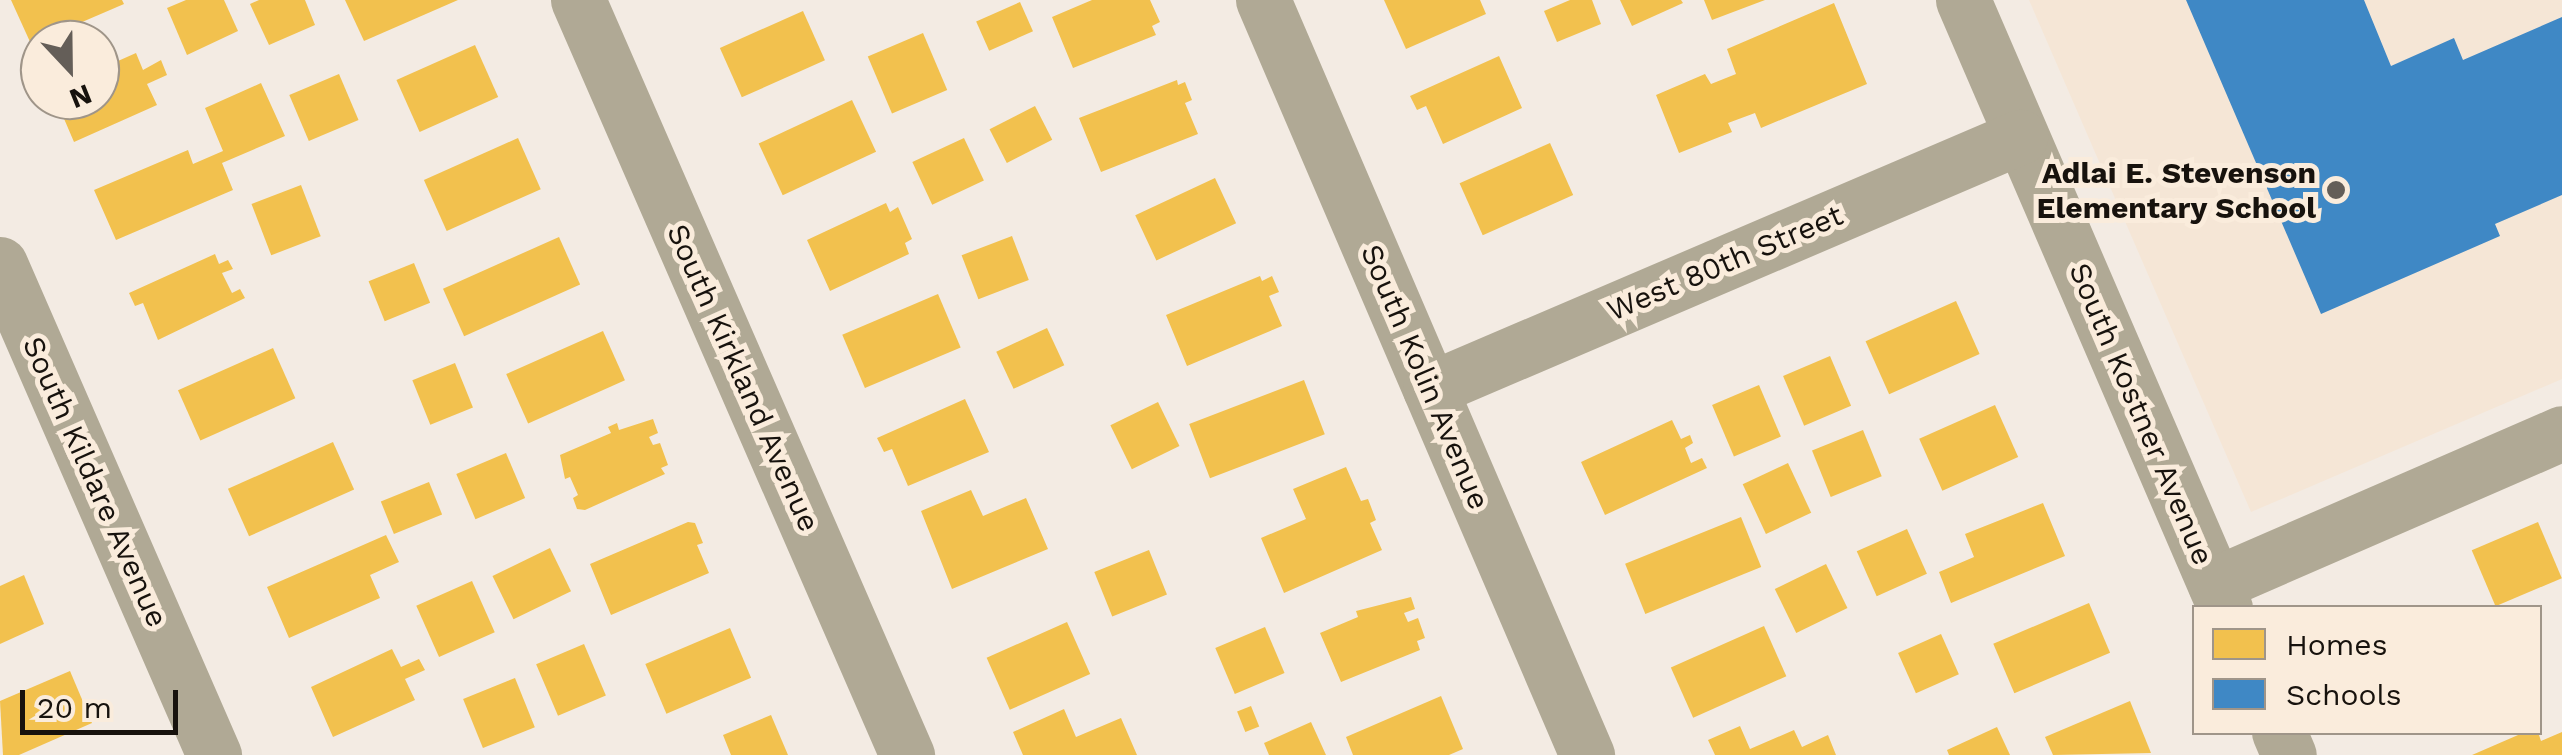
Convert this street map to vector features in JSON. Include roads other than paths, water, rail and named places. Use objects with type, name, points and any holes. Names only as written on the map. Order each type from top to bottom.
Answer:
[{"type":"street","name":"South Kirkland Avenue","points":[[578,0],[907,755]]},
{"type":"street","name":"South Kolin Avenue","points":[[1263,0],[1586,755]]},
{"type":"street","name":"South Kostner Avenue","points":[[1963,0],[2220,596]]},
{"type":"street","name":"West 80th Street","points":[[1430,389],[2020,137]]},
{"type":"street","name":"South Kildare Avenue","points":[[0,264],[214,755]]},
{"type":"street","points":[[2220,596],[2562,432]]},
{"type":"place","name":"Adlai E. Stevenson Elementary School","points":[[2336,190]]}]
